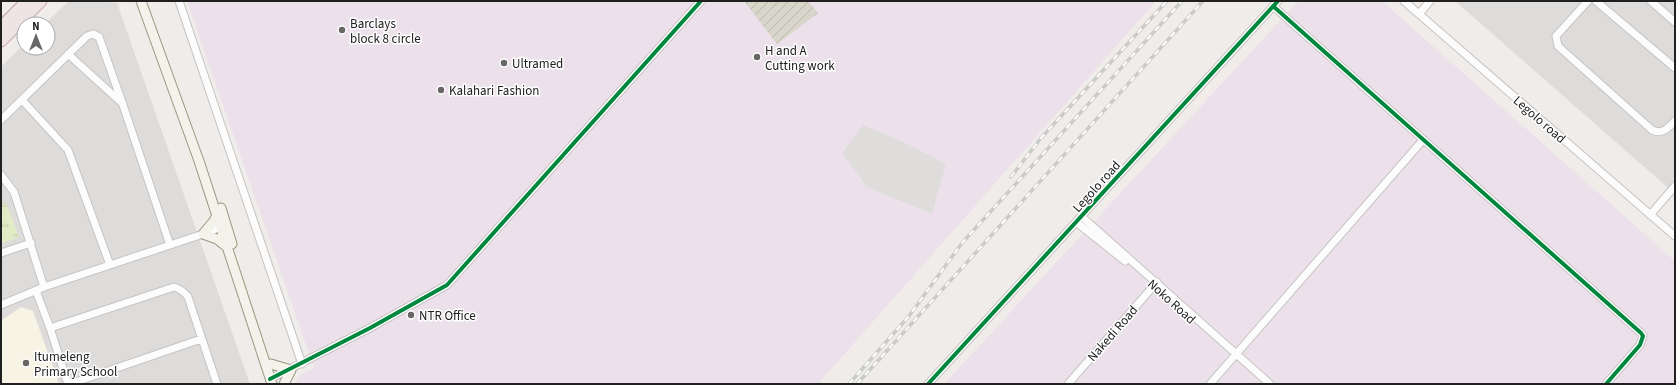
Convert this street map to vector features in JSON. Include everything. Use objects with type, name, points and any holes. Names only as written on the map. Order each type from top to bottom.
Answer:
[{"type":"highway","points":[[1,27],[27,1]]},
{"type":"highway","points":[[1,41],[41,1]]},
{"type":"main road","points":[[141,1],[184,114],[190,126],[271,364],[274,381]]},
{"type":"main road","points":[[184,114],[186,127],[199,161],[216,215],[223,226],[228,248],[274,381]]},
{"type":"main road","points":[[216,215],[214,221],[203,234],[217,239],[228,248]]},
{"type":"main road","points":[[271,364],[291,370],[284,384]]},
{"type":"street","points":[[179,1],[302,364]]},
{"type":"street","points":[[274,381],[291,370],[448,286],[701,1]]},
{"type":"street","name":"Legolo road","points":[[1404,1],[1675,236]]},
{"type":"street","points":[[1419,14],[1430,1]]},
{"type":"street","points":[[1588,1],[1556,36],[1558,46],[1652,130],[1660,132],[1663,131],[1675,122]]},
{"type":"street","points":[[1596,1],[1675,68]]},
{"type":"street","points":[[1651,1],[1675,22]]},
{"type":"street","points":[[1276,4],[1423,140],[1642,333],[1643,336],[1640,345],[1606,384]]},
{"type":"street","name":"Legolo road","points":[[928,384],[1276,4]]},
{"type":"street","points":[[1,120],[87,36],[94,34],[99,37],[124,105],[170,245]]},
{"type":"street","points":[[68,54],[124,105]]},
{"type":"street","points":[[22,100],[68,150],[110,265]]},
{"type":"street","points":[[1210,384],[1423,140]]},
{"type":"street","points":[[1,175],[14,192],[44,287]]},
{"type":"street","points":[[1650,215],[1675,186]]},
{"type":"street","name":"Noko Road","points":[[1079,219],[1156,284],[1264,384]]},
{"type":"street","points":[[1,305],[44,287],[223,226]]},
{"type":"street","points":[[1,253],[31,243]]},
{"type":"street","name":"Nakedi Road","points":[[1068,384],[1156,284]]},
{"type":"street","points":[[50,328],[174,287],[185,292],[188,297],[216,384]]},
{"type":"street","points":[[36,291],[69,384],[201,339]]},
{"type":"street","points":[[1235,356],[1270,384]]},
{"type":"shaded area","points":[[69,1],[99,1],[117,3],[250,384],[1,384],[1,67],[16,52],[16,56],[56,56],[56,16],[53,16]]},
{"type":"shaded area","points":[[187,1],[1156,1],[818,384],[296,384],[299,375],[314,368]]},
{"type":"shaded area","points":[[744,1],[808,1],[818,13],[777,44]]},
{"type":"shaded area","points":[[1298,1],[1382,1],[1675,261],[1675,384],[944,384]]},
{"type":"shaded area","points":[[1455,1],[1675,1],[1675,194]]},
{"type":"shaded area","points":[[863,125],[910,145],[946,164],[932,214],[867,187],[842,153]]},
{"type":"shaded area","name":"Itumeleng Primary School","points":[[21,307],[33,311],[59,384],[1,384],[1,321]]},
{"type":"green space","points":[[6,202],[19,237],[1,244],[1,206]]},
{"type":"railway","points":[[1011,177],[1041,138],[1167,1]]},
{"type":"railway","points":[[849,384],[909,316],[962,243],[1182,1]]},
{"type":"railway","points":[[857,384],[1203,1]]},
{"type":"cycle path","points":[[270,379],[370,328],[447,285],[701,1]]},
{"type":"cycle path","points":[[928,384],[1278,1]]},
{"type":"cycle path","points":[[1273,6],[1641,333],[1643,336],[1640,345],[1606,384]]},
{"type":"place","name":"Barclays block 8 circle","points":[[342,30]]},
{"type":"place","name":"H and A Cutting work","points":[[757,57]]},
{"type":"place","name":"Ultramed","points":[[504,63]]},
{"type":"place","name":"Kalahari Fashion","points":[[441,90]]},
{"type":"place","name":"NTR Office","points":[[411,315]]},
{"type":"place","name":"Itumeleng Primary School","points":[[26,363]]}]
